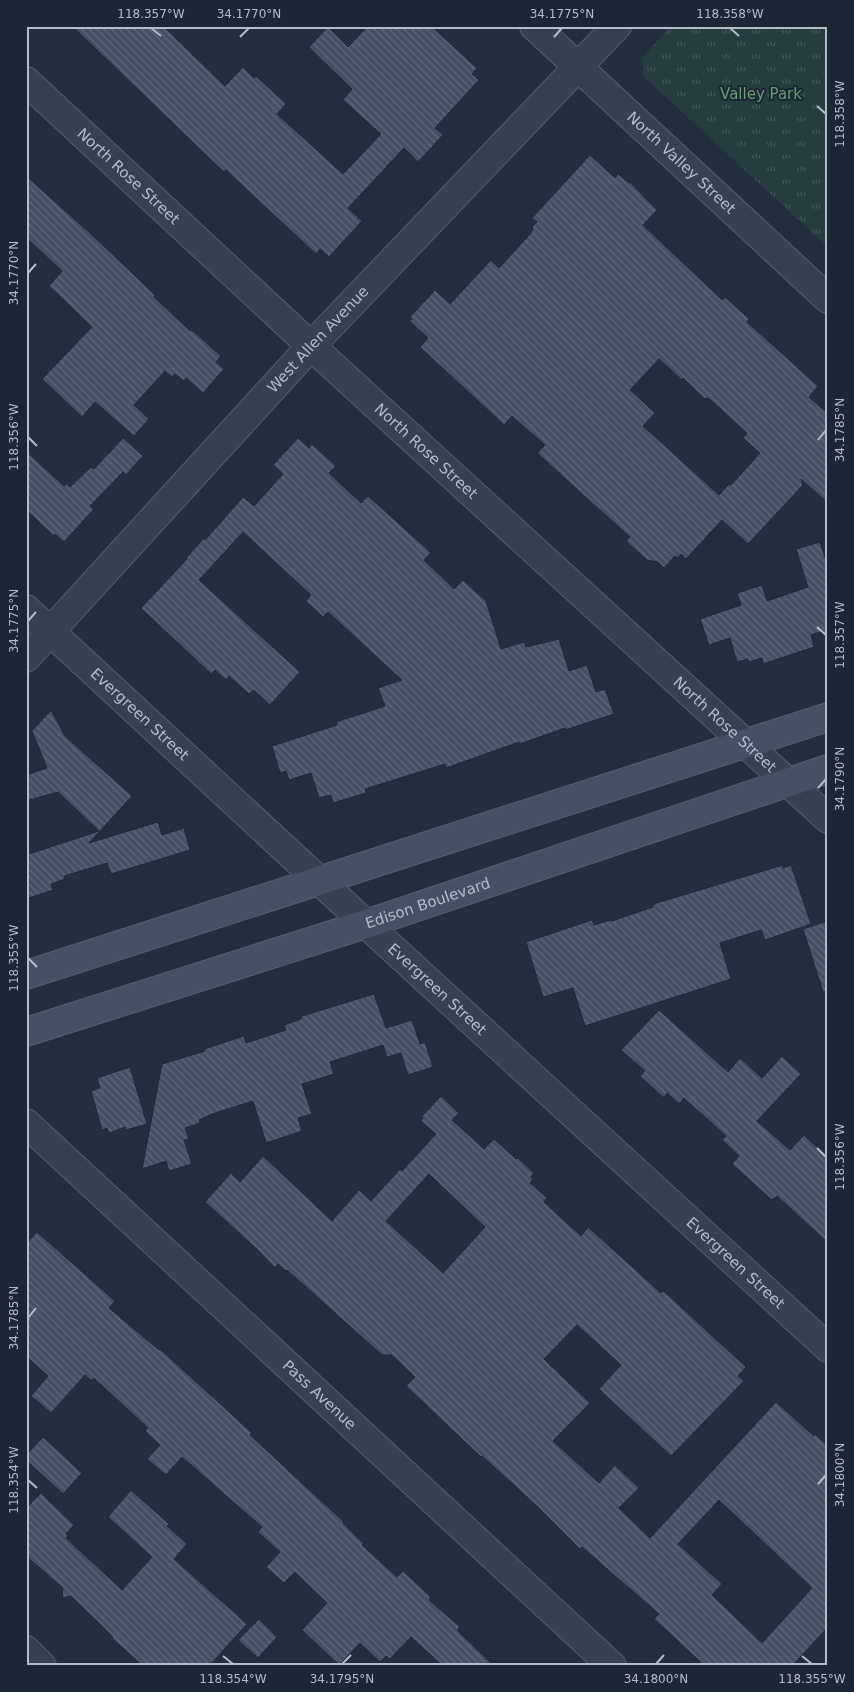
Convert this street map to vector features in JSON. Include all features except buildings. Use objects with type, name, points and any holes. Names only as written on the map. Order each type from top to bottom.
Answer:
[{"type":"main road","points":[[26,974],[828,717]]},
{"type":"main road","name":"Edison Boulevard","points":[[26,1032],[366,924],[828,769]]},
{"type":"street","name":"North Valley Street","points":[[534,26],[828,299]]},
{"type":"street","name":"West Allen Avenue","points":[[26,658],[311,346],[579,68],[617,26]]},
{"type":"street","name":"North Rose Street","points":[[26,81],[311,346],[828,818]]},
{"type":"street","name":"Evergreen Street","points":[[26,608],[366,924],[828,1348]]},
{"type":"street","name":"Pass Avenue","points":[[26,1123],[612,1666]]},
{"type":"street","points":[[26,1650],[42,1666]]},
{"type":"green space","name":"Valley Park","points":[[671,26],[828,26],[828,247],[644,77],[642,58]]}]
